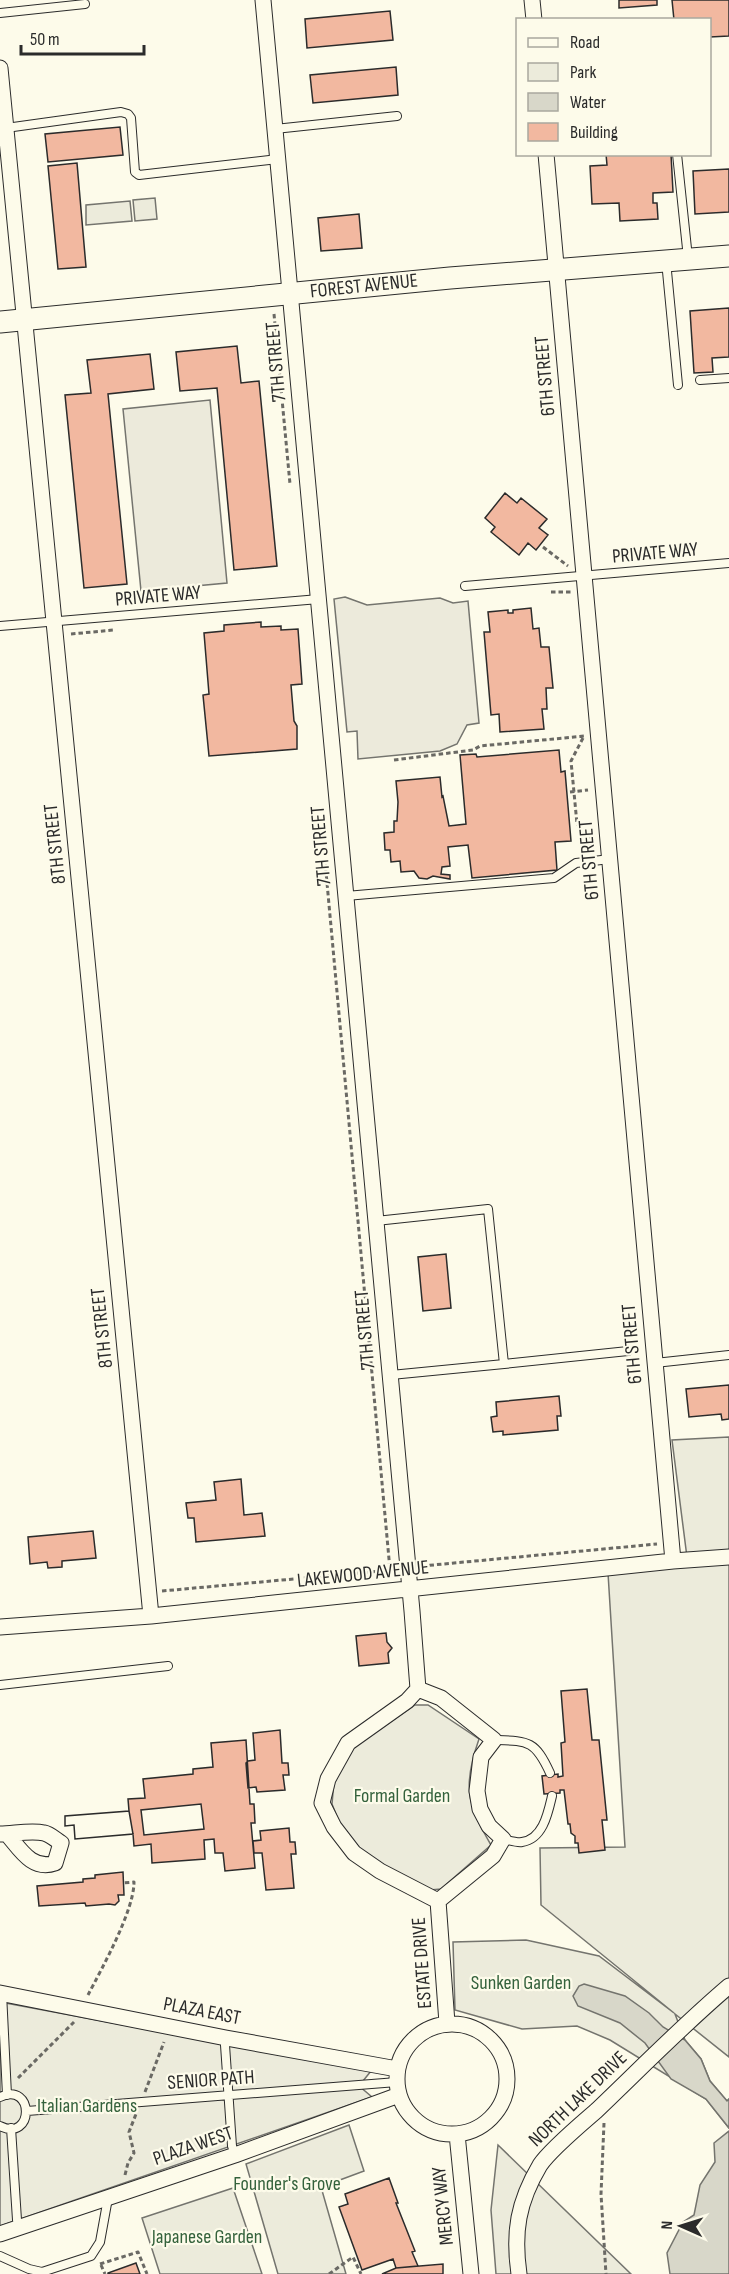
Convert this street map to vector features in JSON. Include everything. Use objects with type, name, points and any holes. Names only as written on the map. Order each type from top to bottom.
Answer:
[{"type":"street","name":"7TH STREET","points":[[263,0],[278,159],[281,294],[319,599],[411,1590],[418,1689]]},
{"type":"street","points":[[532,0],[534,18]]},
{"type":"street","name":"8TH STREET","points":[[0,68],[151,1616]]},
{"type":"street","name":"6TH STREET","points":[[546,156],[584,575],[591,735],[610,859],[673,1561]]},
{"type":"street","name":"FOREST AVENUE","points":[[0,322],[450,278],[729,256]]},
{"type":"street","name":"LAKEWOOD AVENUE","points":[[0,1627],[151,1616],[729,1557]]},
{"type":"street","points":[[418,1689],[441,1698],[494,1740],[481,1756],[477,1791],[480,1809],[489,1826],[503,1839]]},
{"type":"street","name":"ESTATE DRIVE","points":[[418,1689],[407,1701],[348,1743],[328,1779],[322,1803],[334,1827],[354,1853],[380,1871],[438,1900]]},
{"type":"street","name":"ESTATE DRIVE","points":[[438,1900],[493,1856],[503,1839]]},
{"type":"street","name":"ESTATE DRIVE","points":[[438,1900],[447,2023]]},
{"type":"street","name":"NORTH LAKE DRIVE","points":[[519,2274],[516,2228],[522,2205],[542,2163],[691,2018],[729,1986]]},
{"type":"street","name":"PLAZA EAST","points":[[1,1993],[226,2038],[398,2082]]},
{"type":"street","points":[[447,2023],[463,2024],[478,2029],[492,2039],[507,2067],[508,2083],[504,2099],[496,2113],[484,2124],[470,2132],[457,2134],[436,2132],[420,2124],[407,2111],[398,2082],[404,2052],[415,2037],[430,2028],[447,2023]]},
{"type":"street","name":"PLAZA WEST","points":[[0,2234],[235,2155],[398,2082]]},
{"type":"street","name":"MERCY WAY","points":[[457,2134],[471,2274]]},
{"type":"lane","points":[[0,13],[85,4]]},
{"type":"lane","points":[[6,128],[121,112],[128,114],[131,118],[135,172],[139,175],[278,159]]},
{"type":"lane","points":[[275,129],[397,116]]},
{"type":"lane","points":[[678,156],[688,259]]},
{"type":"lane","points":[[666,261],[678,385]]},
{"type":"lane","points":[[700,380],[729,378]]},
{"type":"lane","name":"PRIVATE WAY","points":[[465,586],[729,563]]},
{"type":"lane","name":"PRIVATE WAY","points":[[0,626],[319,599]]},
{"type":"lane","points":[[346,896],[554,878],[576,863],[610,859]]},
{"type":"lane","points":[[376,1221],[488,1209],[504,1364]]},
{"type":"lane","points":[[391,1375],[628,1351]]},
{"type":"lane","points":[[655,1363],[729,1355]]},
{"type":"lane","points":[[0,1685],[168,1666]]},
{"type":"lane","points":[[494,1740],[523,1741],[540,1753],[550,1773]]},
{"type":"lane","points":[[503,1839],[522,1842],[538,1833],[547,1818],[552,1796]]},
{"type":"lane","points":[[0,2126],[11,2128],[24,2122],[27,2111],[22,2100],[13,2095],[4,2096],[1,1993]]},
{"type":"lane","points":[[226,2038],[228,2096],[232,2146],[235,2155]]},
{"type":"lane","name":"SENIOR PATH","points":[[27,2111],[398,2082]]},
{"type":"lane","points":[[11,2128],[17,2220],[20,2228]]},
{"type":"lane","points":[[0,2256],[29,2269],[42,2272],[91,2256],[100,2242],[108,2198]]},
{"type":"path","points":[[281,294],[291,495]]},
{"type":"path","points":[[543,547],[568,566]]},
{"type":"path","points":[[394,760],[473,750],[480,746],[591,735]]},
{"type":"path","points":[[591,735],[571,761],[572,792],[577,824],[593,840]]},
{"type":"path","points":[[572,792],[588,790]]},
{"type":"path","points":[[325,856],[390,1570]]},
{"type":"path","points":[[81,2009],[119,1933],[134,1890],[134,1882],[123,1883]]},
{"type":"path","points":[[18,2078],[76,2020],[65,2018]]},
{"type":"path","points":[[17,2066],[18,2083]]},
{"type":"path","points":[[146,2090],[152,2089]]},
{"type":"path","points":[[606,2101],[601,2194],[606,2274]]},
{"type":"path","points":[[124,2115],[136,2114]]},
{"type":"path","points":[[100,2264],[138,2252],[147,2274]]},
{"type":"path","points":[[329,2274],[353,2258],[361,2274]]},
{"type":"green space","points":[[155,198],[157,219],[135,221],[133,200]]},
{"type":"green space","points":[[130,201],[132,221],[86,225],[86,205]]},
{"type":"green space","name":"Sunken Garden","points":[[729,1437],[729,2057],[675,2014],[685,2040],[701,2059],[710,2081],[727,2101],[729,2099],[729,2128],[706,2099],[610,2040],[577,2026],[522,2029],[455,2010],[453,1942],[526,1940],[599,1956],[674,2013],[541,1905],[540,1848],[625,1847],[608,1573],[688,1565],[672,1440]]},
{"type":"green space","name":"Formal Garden","points":[[415,1705],[428,1705],[479,1739],[469,1781],[470,1793],[476,1817],[491,1845],[441,1889],[430,1890],[367,1857],[341,1827],[332,1804],[334,1781],[354,1747]]},
{"type":"green space","name":"Italian Gardens","points":[[0,2002],[371,2071],[359,2086],[372,2097],[0,2226]]},
{"type":"green space","name":"Founder's Grove","points":[[349,2125],[364,2171],[321,2187],[346,2274],[278,2274],[246,2164]]},
{"type":"green space","points":[[498,2145],[631,2274],[496,2274],[491,2210]]},
{"type":"green space","name":"Japanese Garden","points":[[233,2188],[262,2274],[160,2274],[142,2218]]},
{"type":"shaded area","points":[[210,400],[227,583],[141,591],[123,409]]},
{"type":"shaded area","points":[[345,597],[367,605],[440,598],[453,603],[468,601],[479,723],[467,725],[457,744],[440,751],[358,759],[357,731],[347,732],[334,599]]},
{"type":"water","points":[[584,1984],[625,1996],[649,2013],[663,2027],[685,2040],[701,2059],[710,2081],[727,2101],[729,2099],[729,2128],[706,2099],[671,2079],[645,2043],[620,2023],[578,2006],[573,1996],[579,1986]]},
{"type":"water","points":[[729,2131],[729,2274],[670,2274],[667,2253],[683,2222],[694,2215],[700,2185],[715,2162],[714,2143]]},
{"type":"building","points":[[619,0],[657,0],[657,5],[619,8]]},
{"type":"building","points":[[672,0],[729,0],[729,36],[711,37],[711,18],[674,18]]},
{"type":"building","points":[[390,11],[393,40],[307,48],[305,19]]},
{"type":"building","points":[[396,67],[398,95],[313,103],[310,75]]},
{"type":"building","points":[[120,127],[123,155],[48,162],[45,134]]},
{"type":"building","points":[[606,156],[671,156],[673,192],[653,193],[653,203],[657,203],[658,219],[620,221],[619,203],[592,204],[590,166],[607,165]]},
{"type":"building","points":[[77,163],[86,267],[58,269],[48,166]]},
{"type":"building","points":[[729,169],[729,212],[695,214],[693,171]]},
{"type":"building","points":[[359,214],[362,248],[321,251],[318,218]]},
{"type":"building","points":[[729,308],[729,357],[712,358],[713,372],[694,373],[690,311]]},
{"type":"building","points":[[237,346],[241,383],[259,381],[277,566],[234,570],[217,388],[180,391],[176,352]]},
{"type":"building","points":[[150,354],[154,389],[108,394],[127,584],[84,588],[65,395],[91,393],[87,360]]},
{"type":"building","points":[[505,493],[517,503],[521,498],[547,519],[539,528],[548,535],[536,550],[528,543],[519,555],[491,532],[495,527],[485,518]]},
{"type":"building","points":[[531,608],[533,629],[539,628],[541,647],[549,647],[553,688],[546,688],[547,709],[542,709],[544,729],[500,732],[499,714],[491,715],[484,632],[490,632],[488,612],[508,610],[508,613],[513,613],[513,610]]},
{"type":"building","points":[[261,622],[261,627],[281,626],[281,630],[298,629],[302,684],[291,685],[294,721],[297,726],[297,749],[209,756],[203,695],[209,694],[204,633],[224,631],[224,625]]},
{"type":"building","points":[[559,750],[561,772],[565,771],[571,841],[555,842],[557,870],[472,878],[468,845],[448,847],[450,866],[442,867],[441,874],[450,875],[450,879],[433,876],[427,879],[419,878],[414,871],[401,872],[400,861],[391,862],[390,850],[385,850],[384,833],[394,832],[394,821],[397,821],[396,781],[440,777],[449,826],[466,824],[460,755],[476,754],[477,757]]},
{"type":"building","points":[[446,1254],[451,1308],[423,1311],[418,1257]]},
{"type":"building","points":[[729,1385],[729,1419],[722,1420],[721,1414],[689,1417],[686,1389]]},
{"type":"building","points":[[559,1396],[561,1416],[557,1416],[558,1430],[503,1435],[503,1431],[493,1432],[491,1417],[497,1416],[496,1402]]},
{"type":"building","points":[[241,1479],[244,1515],[262,1513],[265,1536],[196,1542],[194,1518],[188,1518],[186,1503],[216,1500],[214,1482]]},
{"type":"building","points":[[93,1531],[96,1558],[62,1561],[62,1567],[48,1568],[47,1562],[30,1564],[28,1537]]},
{"type":"building","points":[[386,1633],[387,1642],[392,1648],[388,1653],[389,1663],[359,1666],[356,1636]]},
{"type":"building","points":[[587,1689],[592,1740],[599,1740],[607,1820],[602,1820],[605,1850],[579,1853],[578,1843],[575,1843],[575,1836],[571,1833],[570,1824],[568,1824],[564,1790],[560,1790],[560,1793],[544,1794],[542,1776],[558,1774],[558,1777],[563,1776],[561,1743],[565,1742],[561,1691]]},
{"type":"building","points":[[280,1730],[282,1763],[288,1763],[289,1775],[283,1775],[285,1790],[257,1792],[256,1787],[248,1788],[246,1763],[255,1760],[253,1733]]},
{"type":"building","points":[[246,1740],[250,1804],[254,1804],[255,1823],[251,1823],[255,1868],[225,1871],[223,1853],[215,1853],[214,1839],[204,1840],[205,1859],[152,1863],[151,1844],[134,1846],[133,1834],[75,1839],[74,1825],[65,1826],[65,1816],[129,1811],[128,1799],[145,1798],[143,1779],[193,1774],[193,1769],[213,1767],[211,1743]],"holes":[[[201,1804],[204,1829],[144,1835],[141,1810]]]},
{"type":"building","points":[[129,1811],[133,1834],[75,1839],[74,1825],[65,1826],[65,1816]]},
{"type":"building","points":[[289,1828],[290,1842],[295,1842],[296,1854],[291,1854],[294,1888],[266,1890],[262,1853],[254,1853],[253,1841],[261,1840],[260,1831]]},
{"type":"building","points":[[123,1872],[124,1895],[118,1895],[119,1901],[115,1905],[86,1906],[85,1903],[39,1906],[37,1886],[83,1882],[83,1879],[95,1878],[95,1875]]},
{"type":"building","points":[[389,2178],[415,2251],[412,2252],[418,2266],[396,2268],[393,2259],[362,2270],[339,2207],[348,2204],[345,2194]]},
{"type":"building","points":[[136,2263],[140,2274],[108,2274],[108,2273]]},
{"type":"building","points":[[443,2264],[443,2274],[382,2274],[396,2268]]}]
